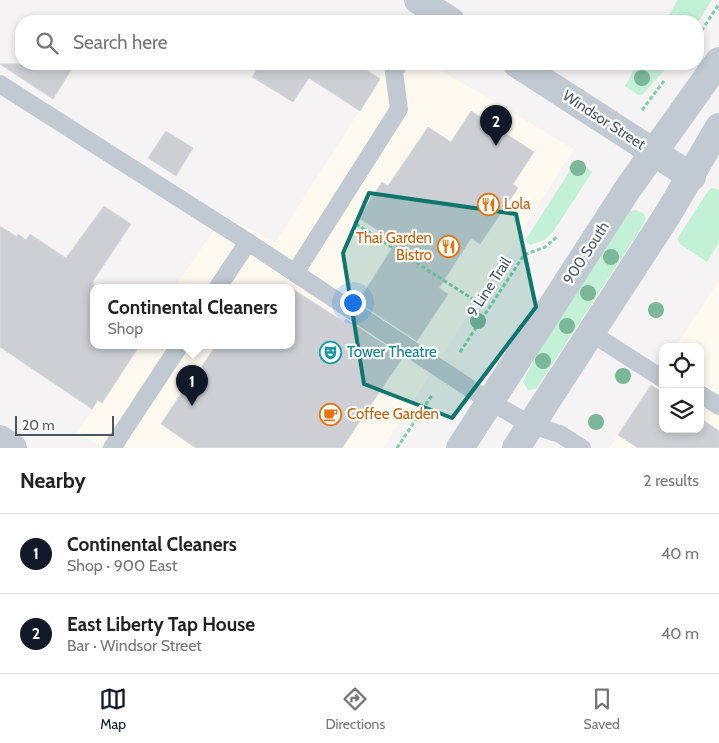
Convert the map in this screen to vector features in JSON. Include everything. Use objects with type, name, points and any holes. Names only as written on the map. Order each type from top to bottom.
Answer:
[{"type":"street","name":"900 South","points":[[460,448],[653,152],[719,62]]},
{"type":"street","name":"Windsor Street","points":[[526,70],[692,177]]},
{"type":"street","points":[[516,448],[692,177],[719,126]]},
{"type":"street","points":[[0,439],[13,448]]},
{"type":"lane","points":[[295,272],[399,109],[395,70]]},
{"type":"lane","points":[[0,84],[295,272],[489,402],[531,425],[560,434],[582,448]]},
{"type":"lane","points":[[220,284],[248,242]]},
{"type":"lane","points":[[591,332],[659,376]]},
{"type":"lane","points":[[112,448],[177,349]]},
{"type":"lane","points":[[704,397],[719,406]]},
{"type":"path","points":[[704,27],[719,4]]},
{"type":"path","points":[[335,210],[479,303]]},
{"type":"path","name":"9 Line Trail","points":[[397,448],[524,254],[545,246],[560,234]]},
{"type":"highlighted area","points":[[369,193],[516,214],[536,307],[452,418],[364,384],[343,253]]},
{"type":"shaded area","points":[[385,70],[440,70],[574,149],[383,448],[104,448],[77,432],[133,349],[295,349],[295,284],[177,284],[224,215],[275,243]]},
{"type":"shaded area","points":[[719,280],[719,448],[609,448],[659,372],[659,433],[704,433],[704,343],[678,343]]},
{"type":"green space","points":[[678,0],[712,0],[702,15],[669,15]]},
{"type":"green space","points":[[634,70],[665,70],[643,94],[638,95],[625,86]]},
{"type":"green space","points":[[580,162],[592,172],[553,232],[544,240],[530,245],[525,241],[571,169]]},
{"type":"green space","points":[[712,188],[719,190],[719,243],[707,262],[680,244],[677,239],[708,191]]},
{"type":"green space","points":[[636,210],[643,213],[646,218],[643,225],[536,389],[528,390],[523,382],[543,343],[630,211]]},
{"type":"building","points":[[0,64],[15,64],[15,70],[71,70],[53,99]]},
{"type":"building","points":[[256,70],[366,70],[380,79],[360,111],[309,78],[293,102],[252,77]]},
{"type":"building","points":[[471,111],[534,152],[513,184],[518,188],[480,244],[471,238],[439,288],[448,294],[417,341],[358,302],[396,242],[359,218],[382,182],[388,186],[428,127],[451,142]]},
{"type":"building","points":[[166,131],[193,148],[176,176],[148,158]]},
{"type":"building","points":[[104,206],[131,224],[93,281],[93,284],[90,284],[90,349],[137,349],[102,403],[98,400],[92,409],[0,347],[0,226],[17,237],[18,234],[26,240],[30,234],[66,258]]},
{"type":"building","points":[[295,291],[344,322],[346,319],[403,357],[342,448],[196,448],[161,424],[185,388],[187,389],[213,349],[295,349]]},
{"type":"building","points":[[651,385],[659,390],[659,433],[704,433],[704,421],[719,431],[719,448],[638,448],[618,435]]},
{"type":"place","name":"East Liberty Tap House","points":[[496,146]]},
{"type":"place","name":"Lola","points":[[488,204]]},
{"type":"place","name":"Thai Garden Bistro","points":[[448,247]]},
{"type":"place","name":"Tower Theatre","points":[[331,352]]},
{"type":"place","name":"Continental Cleaners","points":[[192,406]]},
{"type":"place","name":"Coffee Garden","points":[[331,414]]}]
